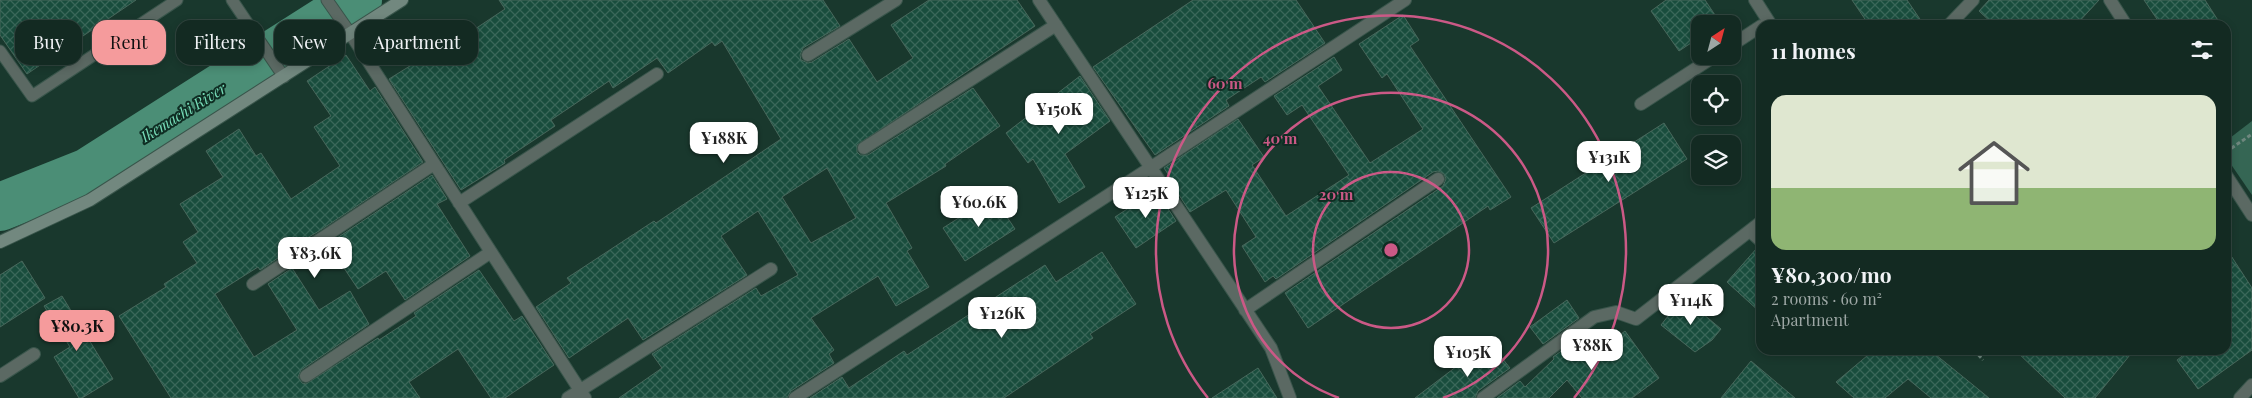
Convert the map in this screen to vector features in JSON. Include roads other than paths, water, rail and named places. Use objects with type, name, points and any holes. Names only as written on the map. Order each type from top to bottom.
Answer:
[{"type":"street","points":[[0,242],[90,200],[402,0]]},
{"type":"street","points":[[808,55],[896,0]]},
{"type":"street","points":[[1039,0],[1271,348],[1290,398]]},
{"type":"street","points":[[795,398],[1405,0]]},
{"type":"street","points":[[1754,0],[1764,20]]},
{"type":"street","points":[[1954,20],[1973,0]]},
{"type":"street","points":[[2110,0],[2123,20]]},
{"type":"street","points":[[864,148],[1056,25]]},
{"type":"street","points":[[1741,39],[1756,30]]},
{"type":"street","points":[[350,33],[582,394]]},
{"type":"street","points":[[1641,104],[1701,65]]},
{"type":"street","points":[[459,203],[657,74]]},
{"type":"street","points":[[253,284],[434,164]]},
{"type":"street","points":[[1245,310],[1438,180]]},
{"type":"street","points":[[2231,183],[2252,215]]},
{"type":"street","points":[[1483,398],[1594,317],[1616,312],[1636,319],[1756,226]]},
{"type":"street","points":[[1750,231],[1756,237]]},
{"type":"street","points":[[306,376],[491,252]]},
{"type":"street","points":[[568,398],[582,394],[771,269]]},
{"type":"street","points":[[0,376],[34,354]]},
{"type":"street","points":[[2240,398],[2252,385]]},
{"type":"lane","points":[[0,51],[32,96],[177,0]]},
{"type":"lane","points":[[232,0],[284,77]]},
{"type":"lane","points":[[327,0],[350,33]]},
{"type":"waterway","name":"Ikemachi River","points":[[0,207],[88,172],[358,0]]}]
